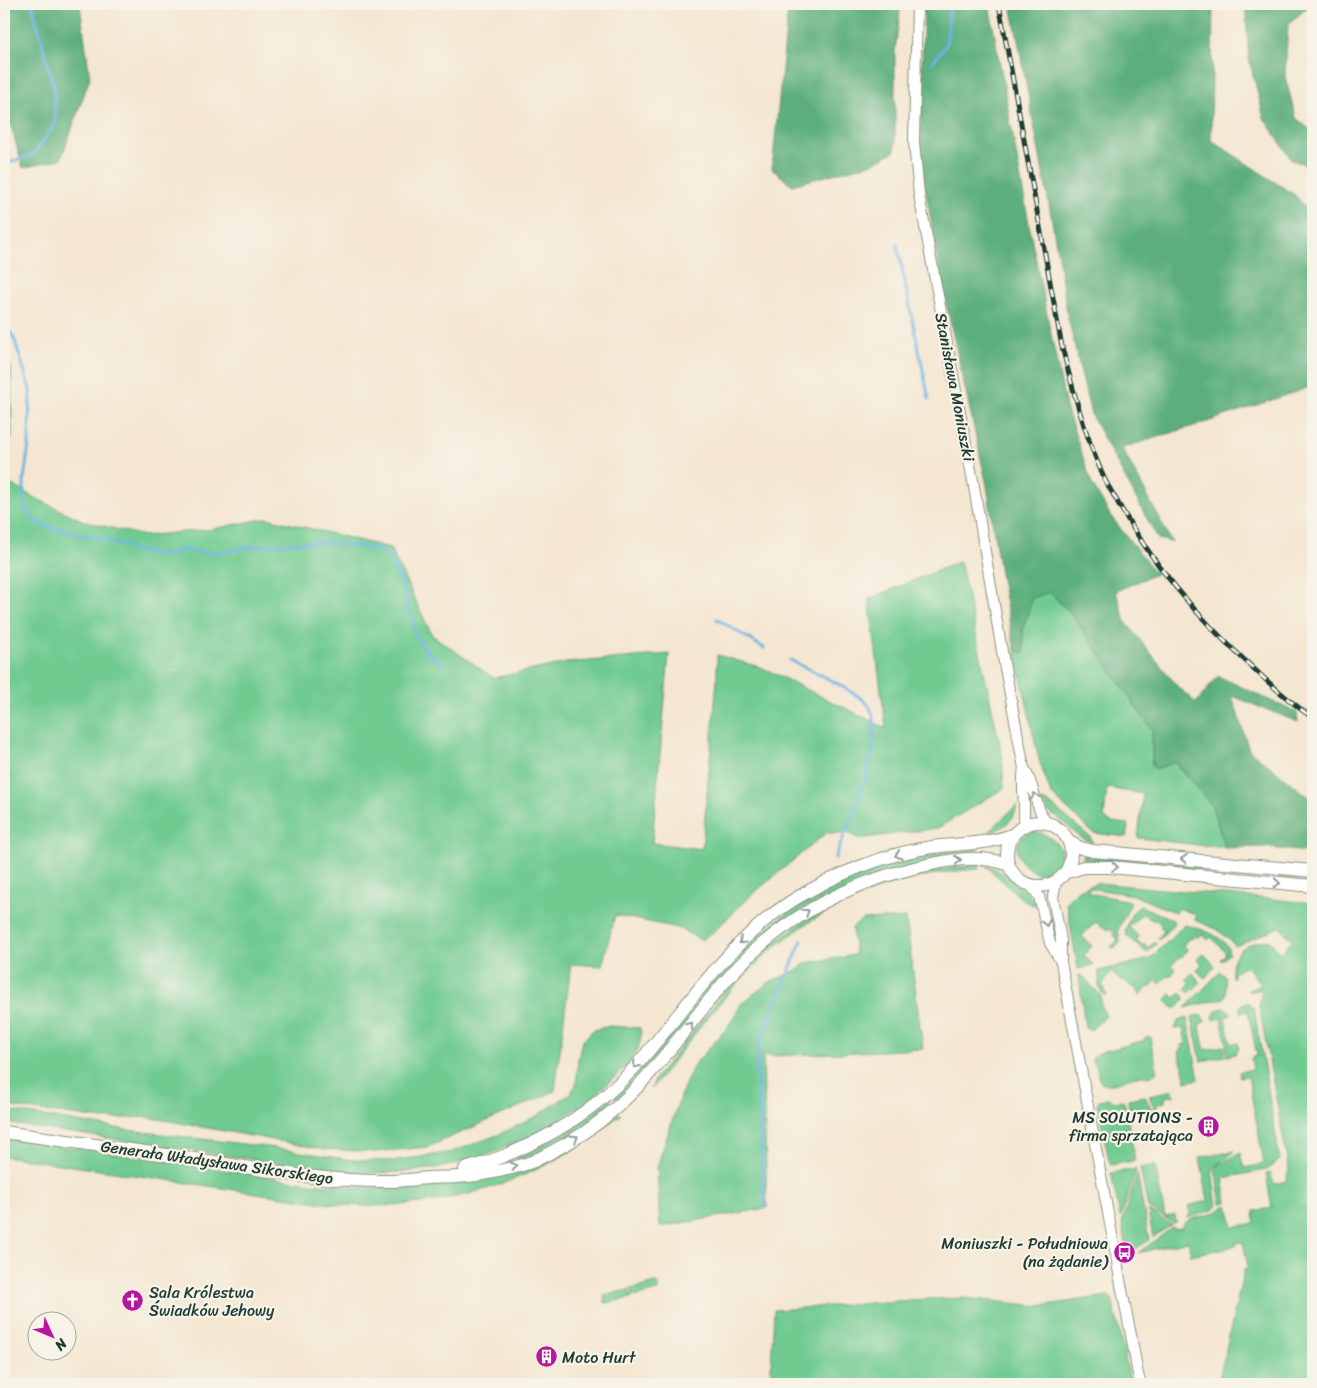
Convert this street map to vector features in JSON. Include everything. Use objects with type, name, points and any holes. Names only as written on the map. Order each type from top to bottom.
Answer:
[{"type":"main road","points":[[1038,822],[1046,822],[1063,831],[1071,848],[1072,860],[1067,872],[1056,882],[1039,887],[1030,886],[1017,878],[1009,865],[1008,846],[1019,830],[1038,822]]},
{"type":"main road","name":"Generała Władysława Sikorskiego","points":[[431,1178],[516,1152],[543,1138],[584,1112],[608,1093],[634,1067],[732,950],[755,929],[794,899],[841,876],[885,859],[933,847],[993,841],[1019,830]]},
{"type":"main road","points":[[1069,842],[1093,851],[1313,871]]},
{"type":"main road","name":"Generała Władysława Sikorskiego","points":[[4,1132],[295,1175],[351,1180],[392,1181],[458,1177],[505,1169],[532,1161],[570,1141],[620,1105],[642,1084],[716,992],[744,961],[782,928],[821,903],[860,885],[919,867],[972,859],[996,860],[1009,865]]},
{"type":"main road","points":[[1067,872],[1084,867],[1110,867],[1313,886]]},
{"type":"street","name":"Stanisława Moniuszki","points":[[917,4],[914,142],[919,195],[973,481],[1024,768],[1032,782],[1038,810],[1046,822]]},
{"type":"street","name":"Stanisława Moniuszki","points":[[1019,830],[1025,813],[1021,786],[1024,768]]},
{"type":"street","points":[[1056,882],[1053,897],[1061,940],[1061,962],[1141,1384]]},
{"type":"street","points":[[1030,886],[1039,896],[1050,943],[1061,962]]},
{"type":"green space","points":[[4,4],[80,4],[90,78],[61,159],[23,168],[4,102]]},
{"type":"green space","points":[[780,4],[901,4],[895,51],[895,151],[874,163],[792,185],[772,169],[788,9]]},
{"type":"green space","points":[[924,4],[989,4],[1033,246],[1066,407],[1092,484],[1110,515],[1156,574],[1116,591],[1125,621],[1178,687],[1196,703],[1218,676],[1297,713],[1298,722],[1232,696],[1249,750],[1313,800],[1313,853],[1263,847],[1225,848],[1212,806],[1176,762],[1156,769],[1152,766],[1152,730],[1071,613],[1049,592],[1032,598],[1023,630],[1024,653],[1015,650],[1000,574],[987,486],[942,286],[921,162]]},
{"type":"green space","points":[[1011,4],[1213,4],[1211,140],[1296,196],[1313,219],[1313,386],[1122,448],[1172,542],[1158,539],[1091,415],[1068,318],[1051,215]]},
{"type":"green space","points":[[1245,4],[1311,4],[1288,25],[1285,76],[1296,118],[1313,132],[1313,167],[1292,160],[1264,118],[1249,59]]},
{"type":"green space","points":[[4,356],[11,366],[12,435],[4,470]]},
{"type":"green space","points":[[4,480],[33,497],[84,521],[144,536],[213,529],[267,518],[390,548],[432,635],[494,678],[566,663],[669,654],[652,843],[702,849],[717,680],[717,655],[763,668],[886,728],[869,599],[960,561],[1002,754],[1004,788],[938,828],[858,839],[849,833],[826,833],[755,892],[713,932],[701,940],[678,928],[615,915],[602,966],[571,964],[555,1091],[428,1147],[375,1152],[323,1149],[147,1117],[103,1119],[4,1106]]},
{"type":"green space","points":[[1049,592],[1071,613],[1152,730],[1152,766],[1156,769],[1175,762],[1212,806],[1225,848],[1138,838],[1143,794],[1107,788],[1104,817],[1110,822],[1128,824],[1127,837],[1093,833],[1051,794],[1039,760],[1015,650],[1024,653],[1023,630],[1032,598]]},
{"type":"green space","points":[[1041,801],[1049,803],[1090,837],[1093,843],[1081,837],[1051,813]]},
{"type":"green space","points":[[1017,805],[1016,811],[1006,824],[986,834]]},
{"type":"green space","points":[[1030,832],[1048,836],[1058,845],[1063,857],[1062,863],[1056,872],[1047,875],[1037,873],[1027,867],[1020,859],[1017,849],[1020,840]]},
{"type":"green space","points":[[977,848],[977,854],[804,907],[618,1100],[614,1096],[730,961],[744,947],[796,907],[824,891],[882,867],[912,858]]},
{"type":"green space","points":[[1083,855],[1313,876],[1313,881],[1083,859]]},
{"type":"green space","points":[[979,865],[979,869],[947,872],[885,887],[856,898],[800,928],[775,947],[737,983],[651,1089],[656,1077],[733,982],[769,947],[795,927],[853,895],[883,883],[914,874]]},
{"type":"green space","points":[[986,866],[1003,873],[1031,896],[1037,905],[1024,901]]},
{"type":"green space","points":[[1097,883],[1313,903],[1313,1384],[1218,1384],[1244,1270],[1248,1267],[1243,1242],[1235,1243],[1236,1246],[1191,1255],[1188,1241],[1138,1253],[1173,1227],[1174,1229],[1181,1228],[1191,1219],[1210,1215],[1228,1205],[1233,1227],[1255,1223],[1254,1211],[1272,1208],[1266,1173],[1270,1172],[1274,1184],[1286,1181],[1289,1169],[1259,1006],[1262,989],[1249,992],[1248,990],[1261,985],[1247,966],[1233,973],[1233,978],[1232,964],[1240,950],[1250,944],[1268,941],[1281,953],[1292,940],[1279,927],[1236,946],[1218,930],[1195,920],[1196,915],[1179,908],[1176,913],[1133,895],[1089,888],[1088,893],[1130,901],[1130,905],[1118,929],[1120,942],[1114,948],[1111,947],[1118,940],[1113,935],[1115,933],[1109,928],[1107,930],[1104,927],[1102,928],[1096,922],[1082,936],[1092,946],[1084,955],[1093,965],[1078,969],[1066,902],[1078,890]]},
{"type":"green space","points":[[1140,906],[1172,919],[1174,923],[1160,939],[1158,938],[1164,931],[1160,926],[1162,924],[1156,919],[1153,921],[1149,919],[1143,913],[1129,927],[1139,937],[1136,940],[1142,946],[1144,944],[1148,948],[1155,942],[1156,944],[1147,953],[1127,936],[1125,931],[1132,913]]},
{"type":"green space","points":[[906,918],[923,1049],[763,1055],[767,1208],[660,1227],[657,1167],[681,1094],[694,1065],[727,1028],[742,1003],[768,983],[799,969],[805,963],[855,955],[852,928],[862,920]]},
{"type":"green space","points":[[1184,925],[1203,930],[1220,938],[1228,947],[1229,954],[1222,960],[1220,959],[1226,953],[1211,937],[1208,940],[1202,934],[1198,938],[1196,935],[1183,945],[1188,950],[1172,965],[1176,969],[1170,977],[1168,976],[1160,984],[1156,980],[1150,988],[1148,987],[1140,995],[1133,986],[1131,987],[1124,980],[1122,981],[1111,973],[1102,985],[1105,988],[1103,991],[1107,994],[1105,996],[1102,994],[1099,985],[1099,971],[1150,959]]},
{"type":"green space","points":[[1204,954],[1215,966],[1205,978],[1196,970],[1202,964],[1197,959]]},
{"type":"green space","points":[[1220,972],[1225,976],[1226,993],[1224,998],[1185,1008]]},
{"type":"green space","points":[[1193,973],[1200,983],[1189,993],[1185,989],[1190,983],[1186,979]]},
{"type":"green space","points":[[1079,975],[1082,975],[1101,996],[1101,1006],[1106,1016],[1091,1030],[1085,1028]]},
{"type":"green space","points":[[1181,993],[1185,998],[1177,1008],[1173,1008],[1165,1000],[1171,994],[1175,998]]},
{"type":"green space","points":[[1244,1003],[1249,1003],[1254,1008],[1280,1160],[1266,1170],[1223,1178],[1227,1202],[1221,1203],[1215,1170],[1220,1164],[1240,1153],[1244,1168],[1264,1164],[1248,1076],[1240,1077],[1239,1072],[1253,1069],[1251,1058],[1257,1056],[1248,1011],[1240,1013],[1240,1006]]},
{"type":"green space","points":[[1224,1008],[1230,1011],[1231,1015],[1225,1017],[1231,1044],[1238,1043],[1239,1049],[1235,1054],[1227,1056],[1225,1046],[1227,1045],[1221,1018],[1214,1020],[1213,1016],[1217,1010]]},
{"type":"green space","points":[[1199,1015],[1203,1017],[1205,1022],[1199,1024],[1205,1050],[1223,1046],[1225,1056],[1201,1061],[1192,1017]]},
{"type":"green space","points":[[1187,1018],[1199,1079],[1186,1082],[1179,1051],[1182,1050],[1181,1045],[1186,1044],[1183,1028],[1175,1029],[1178,1021]]},
{"type":"green space","points":[[610,1026],[640,1028],[641,1037],[639,1047],[628,1064],[599,1092],[536,1133],[505,1148],[441,1167],[406,1172],[331,1171],[4,1123],[4,1110],[128,1130],[268,1147],[352,1160],[390,1161],[421,1157],[452,1152],[500,1134],[535,1117],[570,1094],[576,1085],[578,1058],[582,1042],[593,1030]]},
{"type":"green space","points":[[1146,1037],[1151,1037],[1156,1073],[1150,1076],[1132,1077],[1114,1084],[1101,1082],[1098,1077],[1098,1070],[1092,1060],[1093,1057],[1101,1052],[1142,1041]]},
{"type":"green space","points":[[1173,1090],[1174,1096],[1165,1097],[1165,1102],[1157,1104],[1157,1111],[1155,1111],[1149,1095]]},
{"type":"green space","points":[[1145,1096],[1151,1109],[1144,1111],[1143,1107],[1129,1109],[1128,1099]]},
{"type":"green space","points":[[1108,1098],[1114,1102],[1123,1100],[1125,1105],[1135,1160],[1133,1161],[1110,1164],[1097,1104],[1100,1100]]},
{"type":"green space","points":[[609,1100],[613,1103],[593,1119],[552,1146],[526,1158],[516,1159],[571,1129]]},
{"type":"green space","points":[[619,1113],[621,1115],[575,1148],[536,1170],[508,1182],[451,1198],[391,1206],[331,1204],[4,1156],[4,1137],[309,1183],[381,1188],[505,1173]]},
{"type":"green space","points":[[1235,1151],[1212,1171],[1217,1207],[1187,1218],[1190,1214],[1188,1206],[1208,1201],[1200,1157]]},
{"type":"green space","points":[[1155,1165],[1165,1217],[1175,1215],[1176,1222],[1173,1223],[1148,1208],[1140,1168]]},
{"type":"green space","points":[[1136,1169],[1121,1217],[1120,1217],[1111,1173]]},
{"type":"green space","points":[[1137,1173],[1149,1240],[1128,1254],[1122,1223]]},
{"type":"green space","points":[[1148,1211],[1172,1225],[1153,1237]]},
{"type":"green space","points":[[658,1284],[658,1291],[633,1297],[631,1289]]},
{"type":"green space","points":[[629,1290],[631,1298],[605,1303],[604,1295]]},
{"type":"green space","points":[[1108,1296],[1112,1299],[1131,1384],[770,1384],[774,1310],[925,1299],[965,1298],[1039,1306]]},
{"type":"waterway","points":[[4,164],[33,155],[55,124],[54,88],[32,4]]},
{"type":"waterway","points":[[932,63],[946,45],[950,4]]},
{"type":"waterway","points":[[897,244],[929,399]]},
{"type":"waterway","points":[[4,323],[14,338],[30,389],[29,444],[24,479],[24,505],[32,518],[44,526],[165,556],[182,550],[216,553],[257,546],[314,542],[373,548],[389,556],[404,588],[415,633],[426,651],[443,665]]},
{"type":"waterway","points":[[717,619],[764,648]]},
{"type":"waterway","points":[[790,660],[864,700],[869,706],[874,721],[871,760],[865,782],[835,858]]},
{"type":"waterway","points":[[764,1206],[757,1058],[760,1041],[802,940]]},
{"type":"railway","points":[[999,4],[1062,347],[1084,426],[1104,477],[1146,548],[1196,611],[1266,680],[1313,718]]},
{"type":"place","name":"MS SOLUTIONS - firma sprzatająca","points":[[1209,1126]]},
{"type":"place","name":"Moniuszki - Południowa (na żądanie)","points":[[1124,1252]]},
{"type":"place","name":"Sala Królestwa Świadków Jehowy","points":[[133,1301]]},
{"type":"place","name":"Moto Hurt","points":[[546,1357]]}]
